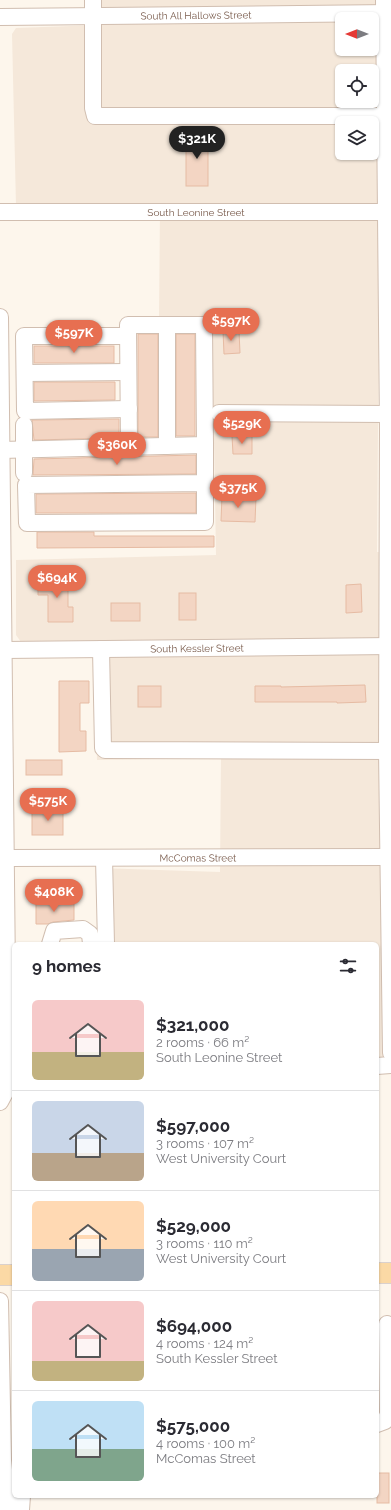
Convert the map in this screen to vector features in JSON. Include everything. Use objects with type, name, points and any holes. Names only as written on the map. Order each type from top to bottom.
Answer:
[{"type":"main road","points":[[379,1273],[391,1273]]},
{"type":"main road","points":[[0,1275],[12,1275]]},
{"type":"street","points":[[93,0],[93,108],[95,116],[388,116]]},
{"type":"street","points":[[386,9],[389,212],[388,414],[390,857],[386,964],[391,1053]]},
{"type":"street","name":"South All Hallows Street","points":[[0,17],[386,9]]},
{"type":"street","name":"South Leonine Street","points":[[0,212],[389,212]]},
{"type":"street","points":[[0,317],[1,558],[4,650],[2,728],[6,858],[3,909],[4,965],[11,1068],[7,1091],[0,1102]]},
{"type":"street","points":[[129,447],[128,325],[204,325],[206,445],[206,483],[206,522],[27,523],[26,485],[206,483]]},
{"type":"street","points":[[167,325],[168,446]]},
{"type":"street","points":[[128,336],[24,336],[25,410],[129,409]]},
{"type":"street","points":[[25,373],[128,372]]},
{"type":"street","points":[[219,413],[388,414]]},
{"type":"street","points":[[24,425],[24,472]]},
{"type":"street","points":[[1,450],[206,445]]},
{"type":"street","name":"South Kessler Street","points":[[4,650],[389,646]]},
{"type":"street","points":[[101,649],[103,748],[105,750],[389,750]]},
{"type":"street","name":"McComas Street","points":[[6,858],[390,857]]},
{"type":"street","points":[[104,858],[106,942]]},
{"type":"street","points":[[51,942],[54,930],[83,929],[90,934],[92,942]]},
{"type":"street","points":[[379,1066],[391,1065]]},
{"type":"street","points":[[0,1301],[4,1374],[1,1404],[6,1460],[8,1510]]},
{"type":"street","points":[[379,1423],[384,1420],[388,1414],[387,1324]]},
{"type":"street","points":[[21,1510],[22,1498]]},
{"type":"shaded area","points":[[99,0],[391,0],[379,307],[377,552],[391,552],[391,1061],[379,1061],[379,942],[99,942],[98,868],[220,872],[221,758],[97,760],[93,641],[21,642],[16,635],[16,560],[216,555],[212,322],[159,321],[160,209],[16,206],[12,34],[16,28],[99,25]]},
{"type":"building","points":[[186,135],[208,135],[208,186],[186,186]]},
{"type":"building","points":[[223,331],[239,331],[240,353],[224,354]]},
{"type":"building","points":[[138,334],[158,334],[158,437],[138,437]]},
{"type":"building","points":[[176,334],[195,334],[195,436],[176,436]]},
{"type":"building","points":[[34,346],[114,346],[114,363],[34,363]]},
{"type":"building","points":[[34,382],[115,382],[115,400],[34,401]]},
{"type":"building","points":[[119,419],[119,438],[34,440],[32,420]]},
{"type":"building","points":[[232,436],[252,436],[252,454],[233,454]]},
{"type":"building","points":[[196,455],[196,474],[33,475],[34,459]]},
{"type":"building","points":[[196,493],[196,513],[36,513],[36,494]]},
{"type":"building","points":[[222,496],[256,497],[255,522],[221,521]]},
{"type":"building","points":[[37,532],[94,532],[94,536],[214,536],[214,547],[37,548]]},
{"type":"building","points":[[38,579],[68,579],[68,607],[73,607],[73,622],[48,622],[48,595],[38,595]]},
{"type":"building","points":[[361,584],[362,612],[346,613],[346,585]]},
{"type":"building","points":[[179,593],[196,593],[196,620],[179,620]]},
{"type":"building","points":[[111,603],[140,603],[140,621],[111,621]]},
{"type":"building","points":[[59,681],[89,681],[89,703],[80,703],[80,731],[86,731],[86,751],[59,752]]},
{"type":"building","points":[[365,685],[366,702],[255,702],[255,686],[281,687]]},
{"type":"building","points":[[138,686],[161,686],[161,707],[138,707]]},
{"type":"building","points":[[26,760],[62,760],[62,775],[26,775]]},
{"type":"building","points":[[32,810],[63,810],[63,835],[32,835]]},
{"type":"building","points":[[36,903],[74,903],[74,920],[53,922],[48,924],[36,924]]},
{"type":"building","points":[[379,1473],[389,1473],[389,1503],[377,1503],[377,1498],[379,1498]]}]
